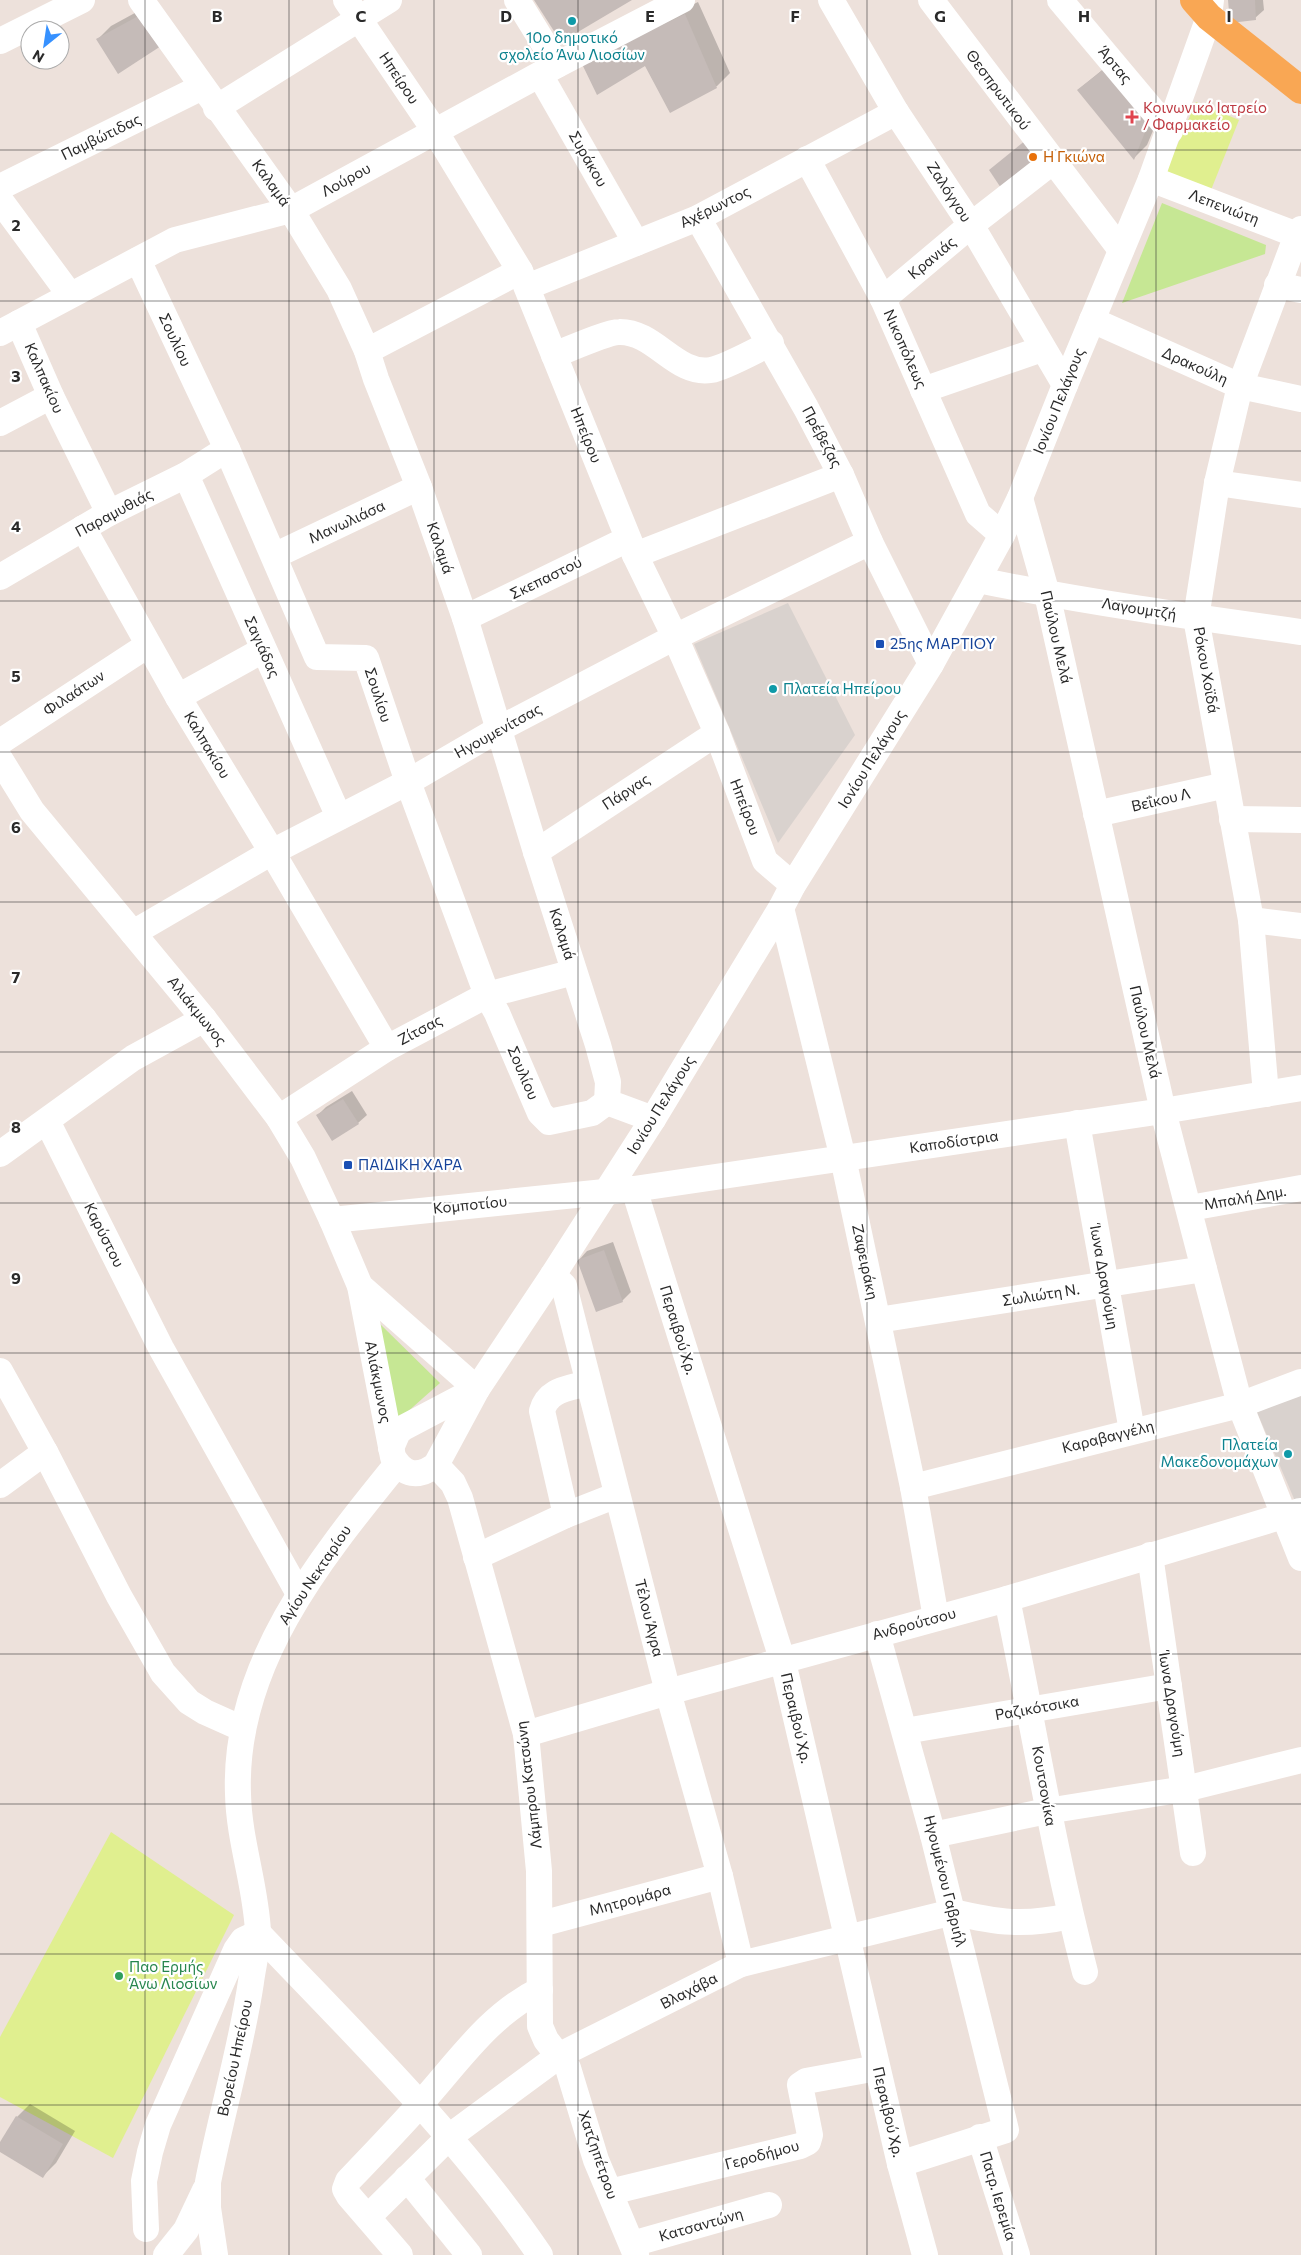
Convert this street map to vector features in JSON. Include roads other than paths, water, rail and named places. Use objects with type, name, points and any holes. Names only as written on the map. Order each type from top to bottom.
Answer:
[{"type":"main road","points":[[1205,5],[1301,90]]},
{"type":"street","points":[[0,41],[82,0]]},
{"type":"street","name":"Καλαμά","points":[[141,0],[291,210],[339,288],[367,351],[376,380],[419,487],[465,618],[608,1082],[607,1102]]},
{"type":"street","name":"Παμβώτιδας","points":[[0,187],[209,97],[352,9],[389,0]]},
{"type":"street","name":"Συράκου","points":[[517,0],[548,70],[636,243]]},
{"type":"street","name":"Λούρου","points":[[9,328],[175,240],[291,210],[548,70],[682,0]]},
{"type":"street","name":"Ζαλόγγου","points":[[830,0],[896,112],[971,225],[1065,385]]},
{"type":"street","name":"Θεσπρωτικού","points":[[931,0],[1052,162],[1121,250]]},
{"type":"street","name":"Άρτας","points":[[1060,0],[1170,130]]},
{"type":"street","name":"Ιονίου Πελάγους","points":[[477,1389],[653,1119],[781,908],[793,885],[931,664],[1002,536],[1020,498],[1170,130],[1205,5]]},
{"type":"street","name":"Ηπείρου","points":[[352,9],[435,131],[523,279],[631,547],[675,637],[717,733],[766,860],[793,885]]},
{"type":"street","name":"Αχέρωντος","points":[[367,351],[523,279],[636,243],[698,218],[896,112]]},
{"type":"street","name":"Νικοπόλεως","points":[[808,160],[883,299],[978,514],[1002,536]]},
{"type":"street","name":"Κρανιάς","points":[[883,299],[971,225],[1052,162]]},
{"type":"street","name":"Λεπενιώτη","points":[[1151,179],[1299,232]]},
{"type":"street","points":[[0,200],[70,295]]},
{"type":"street","name":"Πρέβεζας","points":[[698,218],[770,343],[841,475],[870,542],[931,664]]},
{"type":"street","name":"Ρόκου Χοϊδά","points":[[1266,1094],[1251,920],[1196,618],[1218,483],[1240,386],[1289,288],[1299,232]]},
{"type":"street","name":"Σουλίου","points":[[138,260],[227,449],[317,657],[366,658],[408,782],[487,995],[497,1013],[540,1113],[549,1122],[592,1113],[607,1102]]},
{"type":"street","name":"Δρακούλη","points":[[1092,320],[1240,386],[1301,399]]},
{"type":"street","name":"Καλπακίου","points":[[9,328],[50,396],[109,513]]},
{"type":"street","points":[[554,355],[618,331],[634,334],[653,342],[678,362],[696,370],[712,370],[770,343]]},
{"type":"street","points":[[923,390],[1042,348]]},
{"type":"street","points":[[0,423],[50,396]]},
{"type":"street","name":"Παραμυθιάς","points":[[0,577],[109,513],[186,475],[227,449]]},
{"type":"street","name":"Σαγιάδας","points":[[186,475],[339,817]]},
{"type":"street","name":"Σκεπαστού","points":[[465,618],[631,547],[841,475]]},
{"type":"street","points":[[1218,483],[1301,495]]},
{"type":"street","name":"Μανωλιάσα","points":[[274,556],[419,487]]},
{"type":"street","name":"Παύλου Μελά","points":[[1020,498],[1047,594],[1163,1111],[1190,1208],[1240,1405],[1293,1513],[1301,1558]]},
{"type":"street","name":"Καλπακίου","points":[[83,528],[178,697],[387,1048]]},
{"type":"street","name":"Ηγουμενίτσας","points":[[133,933],[272,852],[408,782],[499,729],[675,637],[870,542]]},
{"type":"street","name":"Λαγουμτζή","points":[[978,580],[1047,594],[1196,618],[1301,632]]},
{"type":"street","name":"Φιλαάτων","points":[[1,757],[148,645]]},
{"type":"street","points":[[178,697],[263,650]]},
{"type":"street","name":"Πάργας","points":[[536,852],[717,733]]},
{"type":"street","name":"Αλιάκμωνος","points":[[1,757],[32,811],[204,1019],[279,1118],[303,1158],[360,1286],[394,1456]]},
{"type":"street","name":"Βεΐκου Λ","points":[[1096,814],[1226,785]]},
{"type":"street","points":[[1232,819],[1301,820]]},
{"type":"street","name":"Ζαφειράκη","points":[[781,908],[843,1158],[913,1487],[936,1618]]},
{"type":"street","points":[[1251,920],[1301,926]]},
{"type":"street","name":"Ζίτσας","points":[[279,1118],[387,1048],[487,995],[574,972]]},
{"type":"street","points":[[0,1154],[133,1058],[204,1019]]},
{"type":"street","name":"Καποδίστρια","points":[[607,1190],[634,1189],[1163,1111],[1301,1088]]},
{"type":"street","points":[[607,1102],[653,1119]]},
{"type":"street","name":"Καρύστου","points":[[47,1121],[162,1348],[299,1594]]},
{"type":"street","name":"Ίωνα Δραγούμη","points":[[1077,1123],[1132,1431]]},
{"type":"street","name":"Μπαλή Δημ.","points":[[1190,1208],[1301,1188]]},
{"type":"street","name":"Περαιβού Χρ.","points":[[634,1189],[783,1662],[877,2068],[900,2164],[925,2255]]},
{"type":"street","name":"Κομποτίου","points":[[332,1220],[607,1190]]},
{"type":"street","name":"Σωλιώτη Ν.","points":[[878,1320],[1204,1269]]},
{"type":"street","name":"Τέλου Άγρα","points":[[553,1275],[564,1286],[668,1692],[720,1876],[741,1964]]},
{"type":"street","name":"Αλιάκμωνος","points":[[360,1286],[477,1389]]},
{"type":"street","points":[[0,1371],[45,1452],[119,1596],[163,1673],[189,1702],[205,1712],[243,1729]]},
{"type":"street","name":"Καραβαγγέλη","points":[[913,1487],[1240,1405],[1301,1382]]},
{"type":"street","points":[[566,1515],[542,1411],[545,1401],[550,1395],[588,1383]]},
{"type":"street","points":[[394,1456],[404,1470],[418,1474],[427,1472],[436,1465],[477,1389]]},
{"type":"street","name":"Αγίου Νεκταρίου","points":[[258,1933],[241,1828],[238,1794],[238,1758],[243,1729],[254,1688],[274,1636],[299,1594],[362,1508],[394,1456],[398,1432],[477,1389]]},
{"type":"street","points":[[0,1485],[45,1452]]},
{"type":"street","name":"Λάμπρου Κατσώνη","points":[[436,1465],[453,1484],[460,1498],[526,1734],[539,1871],[541,1924],[540,2026],[546,2040],[560,2056]]},
{"type":"street","points":[[476,1557],[566,1515],[617,1495]]},
{"type":"street","name":"Ανδρούτσου","points":[[526,1734],[668,1692],[1008,1599],[1293,1513]]},
{"type":"street","name":"Ίωνα Δραγούμη","points":[[1150,1555],[1193,1854]]},
{"type":"street","name":"Κουτσονίκα","points":[[1008,1599],[1030,1709],[1047,1811],[1070,1916],[1085,1972]]},
{"type":"street","name":"Ηγουμένου Γαβριήλ","points":[[877,1634],[934,1835],[1006,2130],[980,2138]]},
{"type":"street","name":"Ραζικότσικα","points":[[905,1731],[1169,1686]]},
{"type":"street","points":[[934,1835],[1047,1811],[1185,1789],[1301,1760]]},
{"type":"street","name":"Μητρομάρα","points":[[541,1924],[720,1876]]},
{"type":"street","name":"Βλαχάβα","points":[[368,2217],[449,2138],[560,2056],[741,1964],[953,1912],[988,1921],[1019,1923],[1043,1922],[1070,1916]]},
{"type":"street","points":[[146,2229],[144,2181],[158,2125],[236,1950],[243,1940],[258,1933],[449,2138],[489,2186],[540,2255]]},
{"type":"street","name":"Βορείου Ηπείρου","points":[[166,2255],[186,2230],[199,2207],[208,2182],[247,2007],[258,1933]]},
{"type":"street","points":[[400,2255],[345,2189],[348,2180],[420,2105],[490,2025],[521,1999],[540,1990]]},
{"type":"street","name":"Χατζηπέτρου","points":[[560,2056],[573,2080],[596,2160],[634,2250]]},
{"type":"street","name":"Γεροδήμου","points":[[610,2192],[800,2146],[808,2142],[810,2135],[800,2085],[806,2081],[877,2068]]},
{"type":"street","points":[[900,2164],[980,2138]]},
{"type":"street","name":"Πατρ. Ιερεμία","points":[[980,2138],[1017,2255]]},
{"type":"street","points":[[407,2178],[469,2255]]},
{"type":"street","name":"Βορείου Ηπείρου","points":[[208,2182],[208,2208],[215,2255]]},
{"type":"street","name":"Κατσαντώνη","points":[[634,2250],[769,2206]]},
{"type":"place","name":"10ο δημοτικό σχολείο Άνω Λιοσίων","points":[[572,21]]},
{"type":"place","name":"Κοινωνικό Ιατρείο / Φαρμακείο","points":[[1132,117]]},
{"type":"place","name":"Η Γκιώνα","points":[[1033,157]]},
{"type":"place","name":"25ης ΜΑΡΤΙΟΥ","points":[[880,644]]},
{"type":"place","name":"Πλατεία Ηπείρου","points":[[773,689]]},
{"type":"place","name":"ΠΑΙΔΙΚΗ ΧΑΡΑ","points":[[348,1165]]},
{"type":"place","name":"Πλατεία Μακεδονομάχων","points":[[1288,1454]]},
{"type":"place","name":"Παο Ερμής Άνω Λιοσίων","points":[[119,1976]]}]
